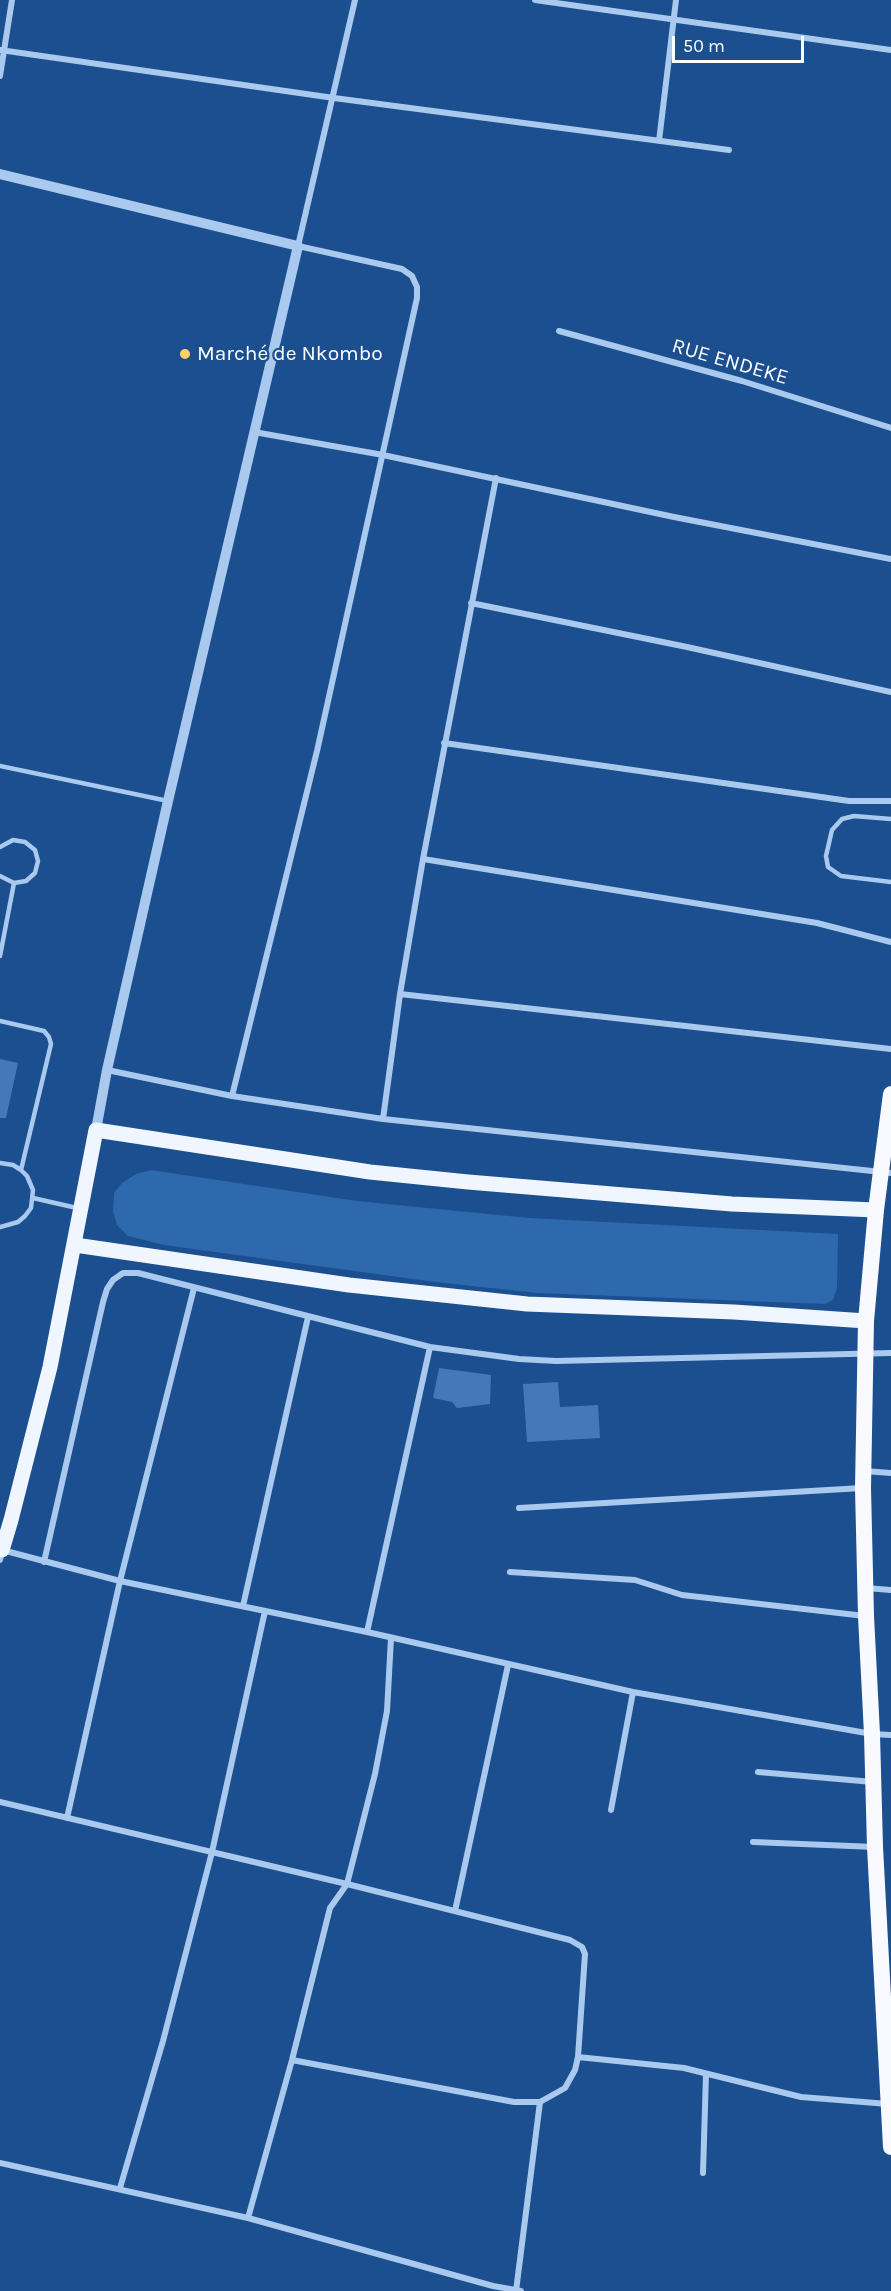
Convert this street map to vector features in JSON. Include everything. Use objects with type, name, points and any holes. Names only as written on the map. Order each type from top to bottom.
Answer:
[{"type":"highway","points":[[891,1094],[886,1172],[876,1210],[866,1321],[863,1471],[875,1847],[887,1981],[891,2147]]},
{"type":"main road","points":[[1,1553],[34,1438],[75,1245],[96,1130],[370,1172],[457,1181],[732,1204],[876,1210]]},
{"type":"main road","points":[[75,1245],[350,1285],[527,1304],[734,1312],[866,1321]]},
{"type":"street","points":[[0,76],[2,50],[12,0]]},
{"type":"street","points":[[96,1130],[107,1070],[168,801],[334,98],[355,0]]},
{"type":"street","points":[[535,0],[891,50]]},
{"type":"street","points":[[659,141],[676,0]]},
{"type":"street","points":[[2,50],[334,98],[729,150]]},
{"type":"street","points":[[0,174],[298,246],[390,265],[412,276],[417,287],[383,455],[317,751],[232,1096]]},
{"type":"street","name":"RUE ENDEKE","points":[[559,331],[741,381],[891,428]]},
{"type":"street","points":[[254,432],[383,455],[674,517],[891,559]]},
{"type":"street","points":[[383,1119],[400,994],[423,859],[496,478]]},
{"type":"street","points":[[471,603],[891,692]]},
{"type":"street","points":[[444,743],[849,801],[891,801]]},
{"type":"street","points":[[423,859],[817,923],[891,942]]},
{"type":"street","points":[[400,994],[891,1049]]},
{"type":"street","points":[[107,1070],[232,1096],[383,1119],[886,1172]]},
{"type":"street","points":[[44,1562],[107,1289],[117,1276],[129,1272],[430,1347],[519,1359],[556,1361],[891,1353]]},
{"type":"street","points":[[68,1818],[120,1581],[194,1288]]},
{"type":"street","points":[[243,1606],[308,1317]]},
{"type":"street","points":[[367,1632],[430,1347]]},
{"type":"street","points":[[863,1471],[891,1473]]},
{"type":"street","points":[[519,1508],[863,1488]]},
{"type":"street","points":[[1,1553],[633,1692],[872,1734],[891,1734]]},
{"type":"street","points":[[510,1572],[635,1580],[682,1595],[866,1616]]},
{"type":"street","points":[[865,1588],[891,1590]]},
{"type":"street","points":[[120,2188],[163,2041],[212,1852],[265,1611]]},
{"type":"street","points":[[248,2218],[292,2060],[330,1908],[347,1884],[375,1774],[387,1711],[391,1638]]},
{"type":"street","points":[[455,1911],[508,1665]]},
{"type":"street","points":[[611,1810],[633,1692]]},
{"type":"street","points":[[758,1772],[873,1782]]},
{"type":"street","points":[[0,1802],[347,1884],[570,1940],[582,1947],[585,1954],[578,2057],[575,2070],[565,2088],[540,2102],[514,2102],[292,2060]]},
{"type":"street","points":[[753,1842],[875,1847]]},
{"type":"street","points":[[578,2057],[684,2068],[801,2097],[890,2104]]},
{"type":"street","points":[[703,2173],[706,2073]]},
{"type":"street","points":[[0,2163],[248,2218],[518,2291],[540,2102]]},
{"type":"lane","points":[[0,766],[168,801]]},
{"type":"lane","points":[[891,819],[854,816],[842,819],[832,830],[826,856],[828,867],[841,876],[891,882]]},
{"type":"lane","points":[[0,848],[7,842],[19,840],[30,845],[37,855],[38,867],[26,881],[14,883],[0,876]]},
{"type":"lane","points":[[0,956],[14,883]]},
{"type":"lane","points":[[0,1021],[44,1031],[49,1036],[51,1044],[21,1170]]},
{"type":"lane","points":[[0,1163],[13,1165],[21,1170],[31,1183],[33,1198],[25,1216],[18,1222],[0,1227]]},
{"type":"lane","points":[[33,1198],[82,1209]]},
{"type":"shaded area","points":[[151,1170],[357,1201],[529,1218],[838,1234],[837,1288],[833,1300],[825,1304],[537,1293],[435,1282],[164,1245],[128,1236],[117,1225],[113,1211],[114,1193],[122,1183],[136,1174]]},
{"type":"building","points":[[0,1059],[18,1063],[6,1118],[0,1118]]},
{"type":"building","points":[[439,1368],[491,1375],[490,1404],[457,1408],[452,1402],[433,1398]]},
{"type":"building","points":[[558,1382],[560,1407],[598,1405],[600,1438],[527,1442],[523,1384]]},
{"type":"place","name":"Marché de Nkombo","points":[[185,354]]}]
